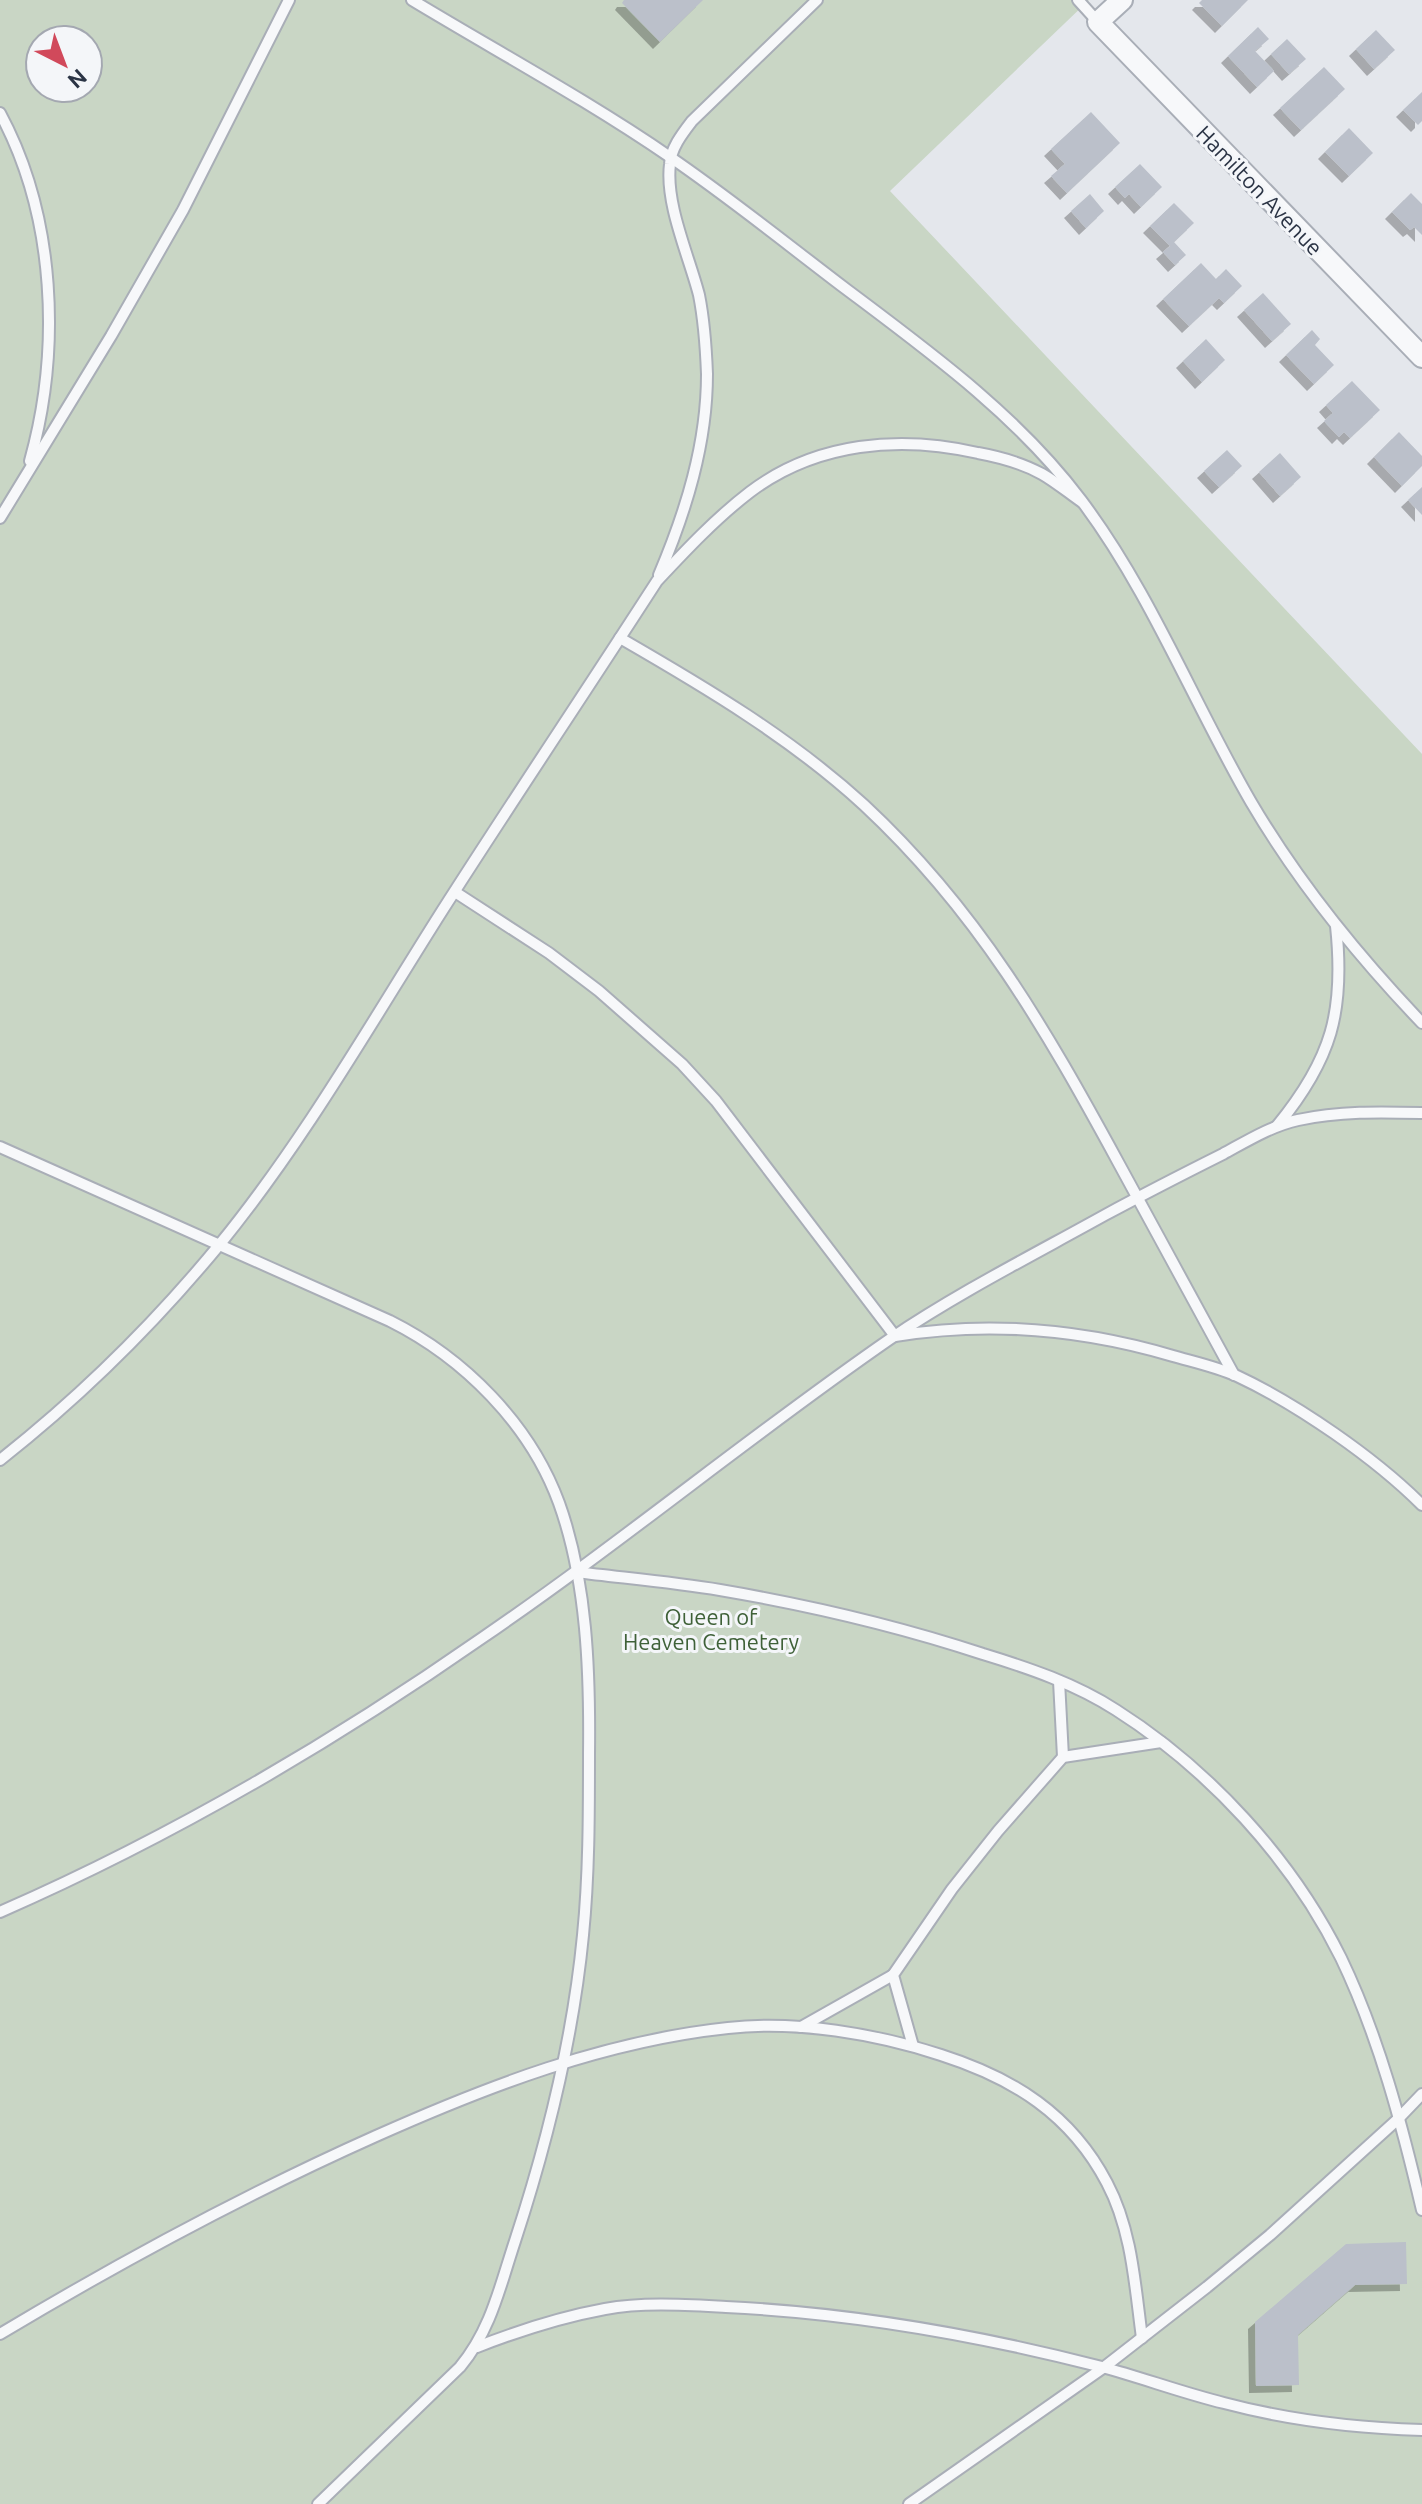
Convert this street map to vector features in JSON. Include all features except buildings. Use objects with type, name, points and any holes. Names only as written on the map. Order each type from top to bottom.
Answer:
[{"type":"street","points":[[1098,22],[1122,0]]},
{"type":"street","name":"Hamilton Avenue","points":[[1098,22],[1422,357]]},
{"type":"lane","points":[[0,518],[111,336],[183,210],[289,0]]},
{"type":"lane","points":[[412,0],[671,157],[925,348],[1052,463],[1114,546],[1252,803],[1336,924],[1371,968],[1422,1023]]},
{"type":"lane","points":[[657,581],[674,539],[695,469],[704,418],[707,375],[699,298],[669,180],[671,157],[678,140],[710,102],[817,0]]},
{"type":"lane","points":[[1078,0],[1098,22]]},
{"type":"lane","points":[[0,113],[35,197],[44,239],[47,354],[42,416],[26,476]]},
{"type":"lane","points":[[0,1460],[54,1416],[109,1363],[219,1244],[291,1147],[657,581],[687,549],[752,491],[827,453],[866,444],[938,445],[1002,458],[1041,474],[1082,502]]},
{"type":"lane","points":[[620,638],[724,700],[785,742],[863,805],[928,871],[999,959],[1058,1052],[1234,1375]]},
{"type":"lane","points":[[455,892],[549,953],[599,991],[682,1064],[716,1101],[895,1336]]},
{"type":"lane","points":[[1277,1126],[1313,1075],[1334,1026],[1339,996],[1336,924]]},
{"type":"lane","points":[[0,1912],[87,1873],[250,1786],[424,1677],[576,1572],[718,1463],[895,1336],[1137,1197],[1277,1126],[1337,1114],[1422,1113]]},
{"type":"lane","points":[[0,1147],[402,1327],[441,1350],[465,1370],[508,1418],[545,1472],[559,1504],[576,1572],[587,1665],[589,1718],[583,1935],[563,2064],[529,2199],[490,2321],[477,2347],[318,2504]]},
{"type":"lane","points":[[895,1336],[942,1328],[1042,1330],[1144,1347],[1234,1375],[1262,1389],[1345,1442],[1422,1505]]},
{"type":"lane","points":[[576,1572],[717,1589],[785,1602],[944,1641],[1059,1681],[1115,1709],[1161,1742],[1201,1776],[1257,1832],[1286,1869],[1340,1956],[1359,2001],[1398,2119],[1422,2210]]},
{"type":"lane","points":[[1059,1681],[1063,1757]]},
{"type":"lane","points":[[799,2028],[893,1975],[913,1943],[980,1854],[1063,1757],[1161,1742]]},
{"type":"lane","points":[[893,1975],[913,2046]]},
{"type":"lane","points":[[0,2334],[156,2243],[320,2161],[419,2117],[513,2080],[625,2044],[732,2027],[799,2028],[864,2034],[981,2068],[1028,2094],[1065,2123],[1108,2184],[1124,2223],[1142,2338]]},
{"type":"lane","points":[[909,2504],[1142,2338],[1270,2235],[1422,2094]]},
{"type":"lane","points":[[477,2347],[514,2333],[607,2308],[703,2306],[824,2314],[939,2330],[1103,2368],[1226,2404],[1281,2416],[1422,2430]]},
{"type":"green space","name":"Queen of Heaven Cemetery","points":[[0,0],[1089,0],[890,191],[1422,754],[1422,2504],[0,2504]]}]
